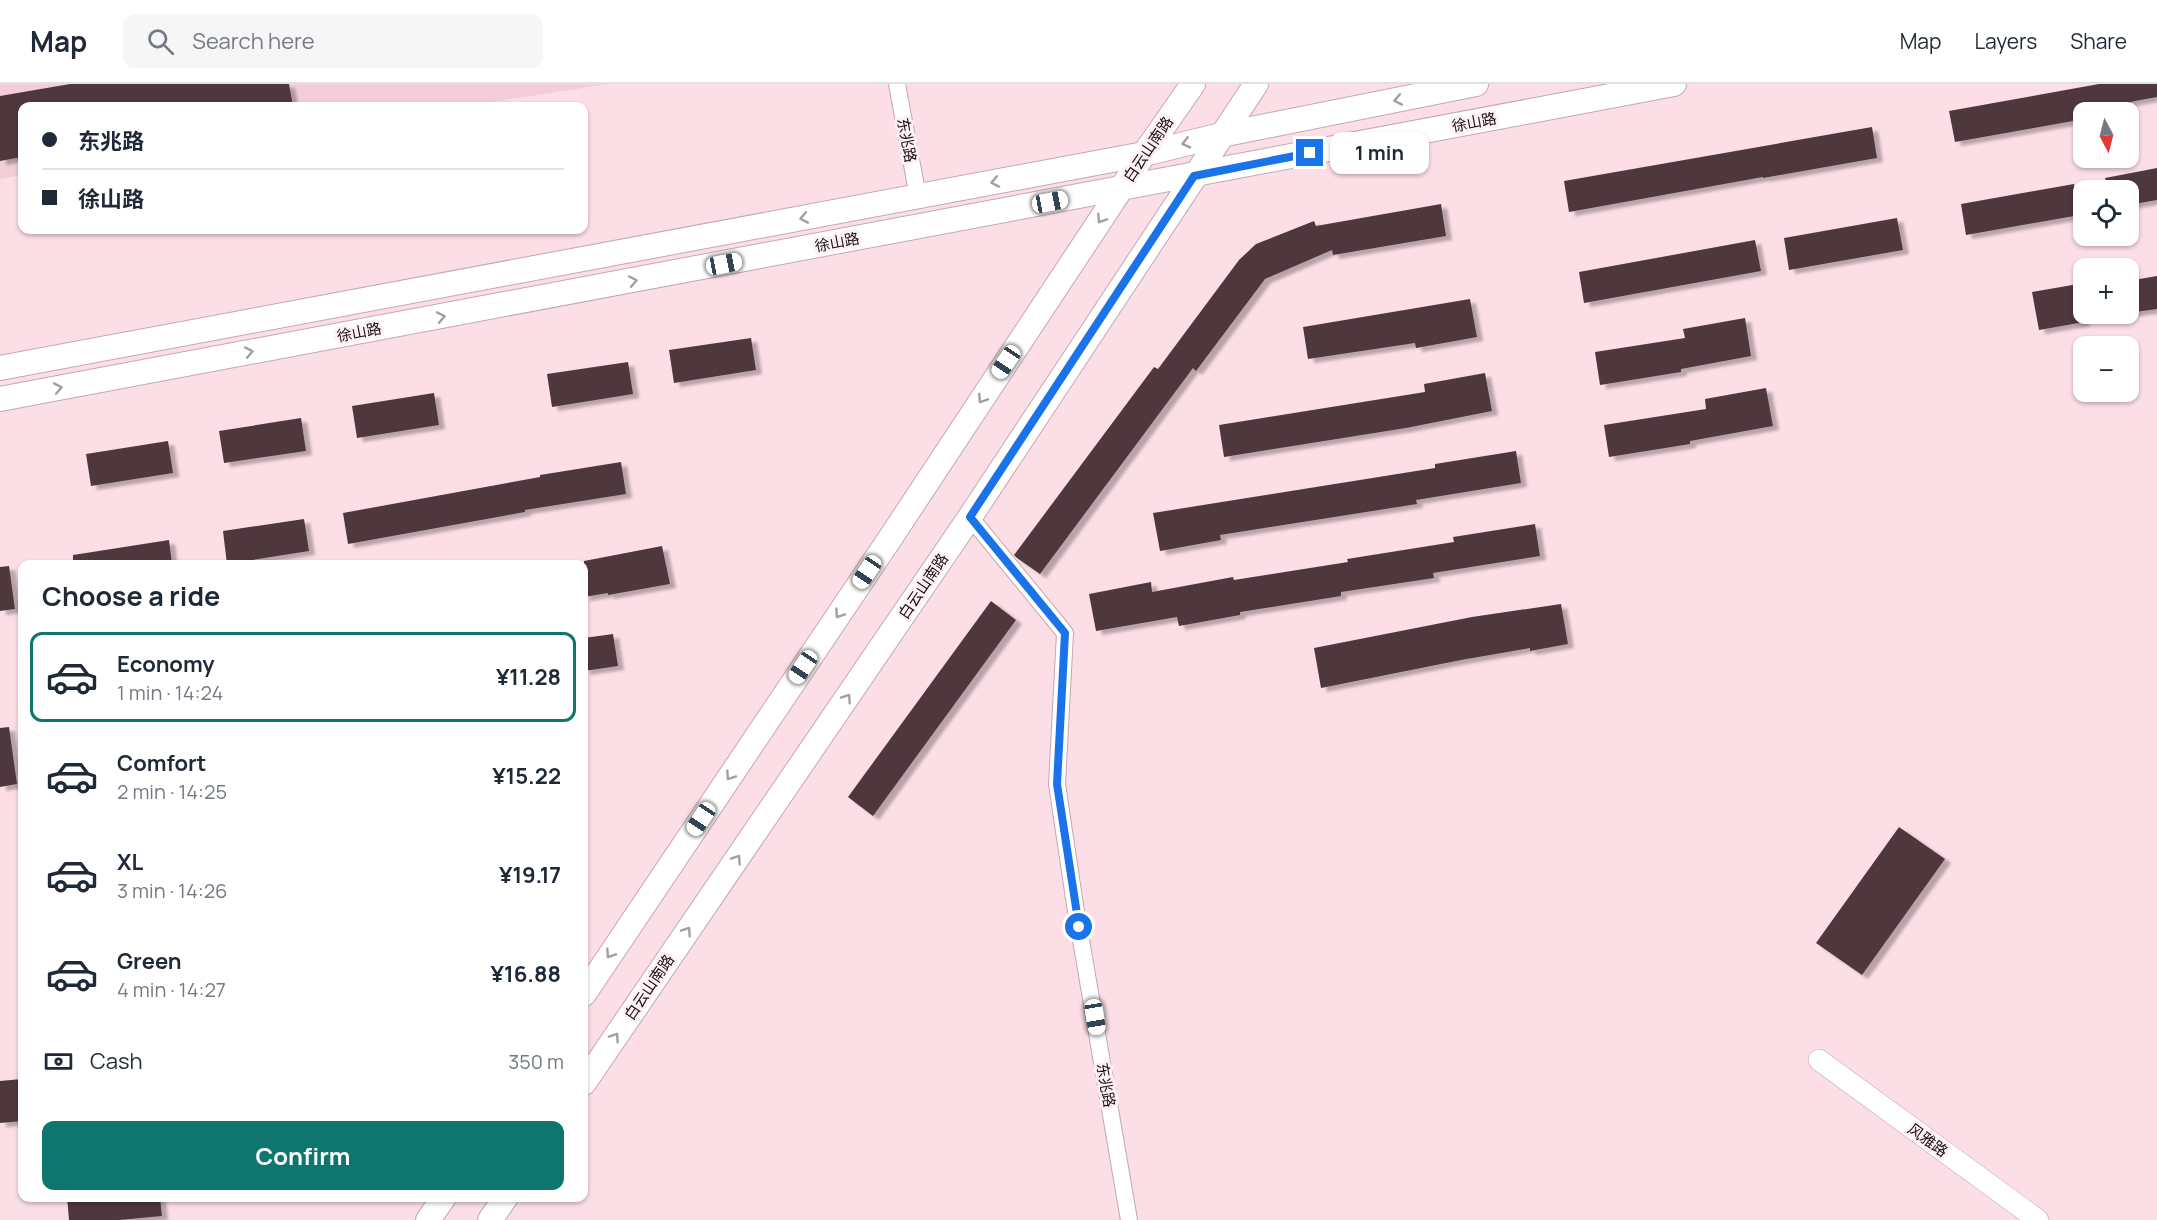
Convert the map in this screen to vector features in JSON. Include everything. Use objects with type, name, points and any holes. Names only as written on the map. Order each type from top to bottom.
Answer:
[{"type":"main road","name":"白云山南路","points":[[588,988],[1120,189],[1193,84]]},
{"type":"main road","name":"白云山南路","points":[[588,1077],[970,517],[1256,84]]},
{"type":"main road","name":"徐山路","points":[[0,368],[1144,154],[1221,135],[1476,84]]},
{"type":"main road","name":"徐山路","points":[[0,399],[1674,84]]},
{"type":"main road","points":[[428,1220],[441,1202]]},
{"type":"main road","points":[[490,1220],[503,1202]]},
{"type":"street","name":"东兆路","points":[[897,84],[918,196]]},
{"type":"street","name":"东兆路","points":[[970,517],[1065,633],[1057,784],[1129,1220]]},
{"type":"street","name":"风雅路","points":[[1819,1060],[2038,1220]]},
{"type":"shaded area","points":[[0,84],[609,84],[491,102],[18,102],[18,176],[0,179]]},
{"type":"building","points":[[70,84],[289,84],[292,102],[18,102],[18,158],[0,161],[0,96]]},
{"type":"building","points":[[2099,84],[2157,84],[2157,97],[2130,102],[2073,102],[2073,121],[1955,142],[1949,111]]},
{"type":"building","points":[[1872,127],[1877,158],[1569,212],[1564,181]]},
{"type":"building","points":[[2157,168],[2157,200],[2139,203],[2139,180],[2106,180],[2105,178]]},
{"type":"building","points":[[2073,184],[2073,216],[1966,235],[1961,204]]},
{"type":"building","points":[[1441,204],[1446,236],[1333,255],[1332,250],[1265,279],[1196,371],[1193,368],[1040,574],[1014,555],[1154,367],[1158,369],[1239,260],[1256,244],[1314,221],[1316,226]]},
{"type":"building","points":[[1897,218],[1903,250],[1789,270],[1784,238]]},
{"type":"building","points":[[1755,240],[1761,271],[1584,303],[1579,272]]},
{"type":"building","points":[[2157,276],[2157,309],[2139,311],[2139,279]]},
{"type":"building","points":[[2073,285],[2073,324],[2039,330],[2032,292]]},
{"type":"building","points":[[1470,299],[1477,337],[1416,348],[1415,343],[1308,359],[1303,327]]},
{"type":"building","points":[[1745,318],[1751,356],[1681,369],[1681,372],[1600,385],[1595,352],[1685,338],[1683,329]]},
{"type":"building","points":[[751,338],[756,370],[674,383],[669,350]]},
{"type":"building","points":[[628,362],[633,394],[552,407],[547,374]]},
{"type":"building","points":[[1485,373],[1492,411],[1406,428],[1224,457],[1219,425],[1425,392],[1424,384]]},
{"type":"building","points":[[1766,388],[1773,426],[1690,441],[1690,444],[1609,457],[1604,425],[1706,409],[1705,399]]},
{"type":"building","points":[[434,393],[439,425],[357,438],[352,406]]},
{"type":"building","points":[[301,418],[306,451],[224,463],[219,431]]},
{"type":"building","points":[[168,441],[173,473],[91,486],[86,454]]},
{"type":"building","points":[[1516,451],[1521,483],[1416,500],[1417,504],[1220,535],[1221,540],[1160,551],[1153,513],[1435,468],[1435,464]]},
{"type":"building","points":[[621,462],[626,494],[525,510],[525,512],[348,544],[343,513],[540,477],[540,475]]},
{"type":"building","points":[[304,519],[309,551],[252,560],[227,560],[223,531]]},
{"type":"building","points":[[1535,524],[1540,556],[1433,573],[1434,578],[1341,592],[1341,596],[1240,612],[1240,615],[1179,626],[1177,617],[1096,631],[1089,594],[1151,582],[1152,592],[1233,577],[1234,580],[1348,562],[1347,559],[1454,542],[1453,537]]},
{"type":"building","points":[[169,540],[172,560],[73,560],[73,555]]},
{"type":"building","points":[[662,546],[670,584],[588,596],[588,560]]},
{"type":"building","points":[[9,566],[15,609],[0,611],[0,567]]},
{"type":"building","points":[[991,601],[1016,620],[873,816],[848,797]]},
{"type":"building","points":[[1561,604],[1568,644],[1461,660],[1321,688],[1314,648],[1472,617]]},
{"type":"building","points":[[613,634],[618,666],[588,670],[588,637]]},
{"type":"building","points":[[9,727],[17,784],[0,787],[0,728]]},
{"type":"building","points":[[1899,827],[1945,859],[1862,975],[1816,943]]},
{"type":"building","points":[[18,1079],[18,1121],[0,1123],[0,1081]]},
{"type":"building","points":[[67,1202],[161,1202],[162,1216],[119,1220],[69,1220]]},
{"type":"route","points":[[1079,927],[1057,784],[1065,633],[970,517],[1194,176],[1310,153]]}]
